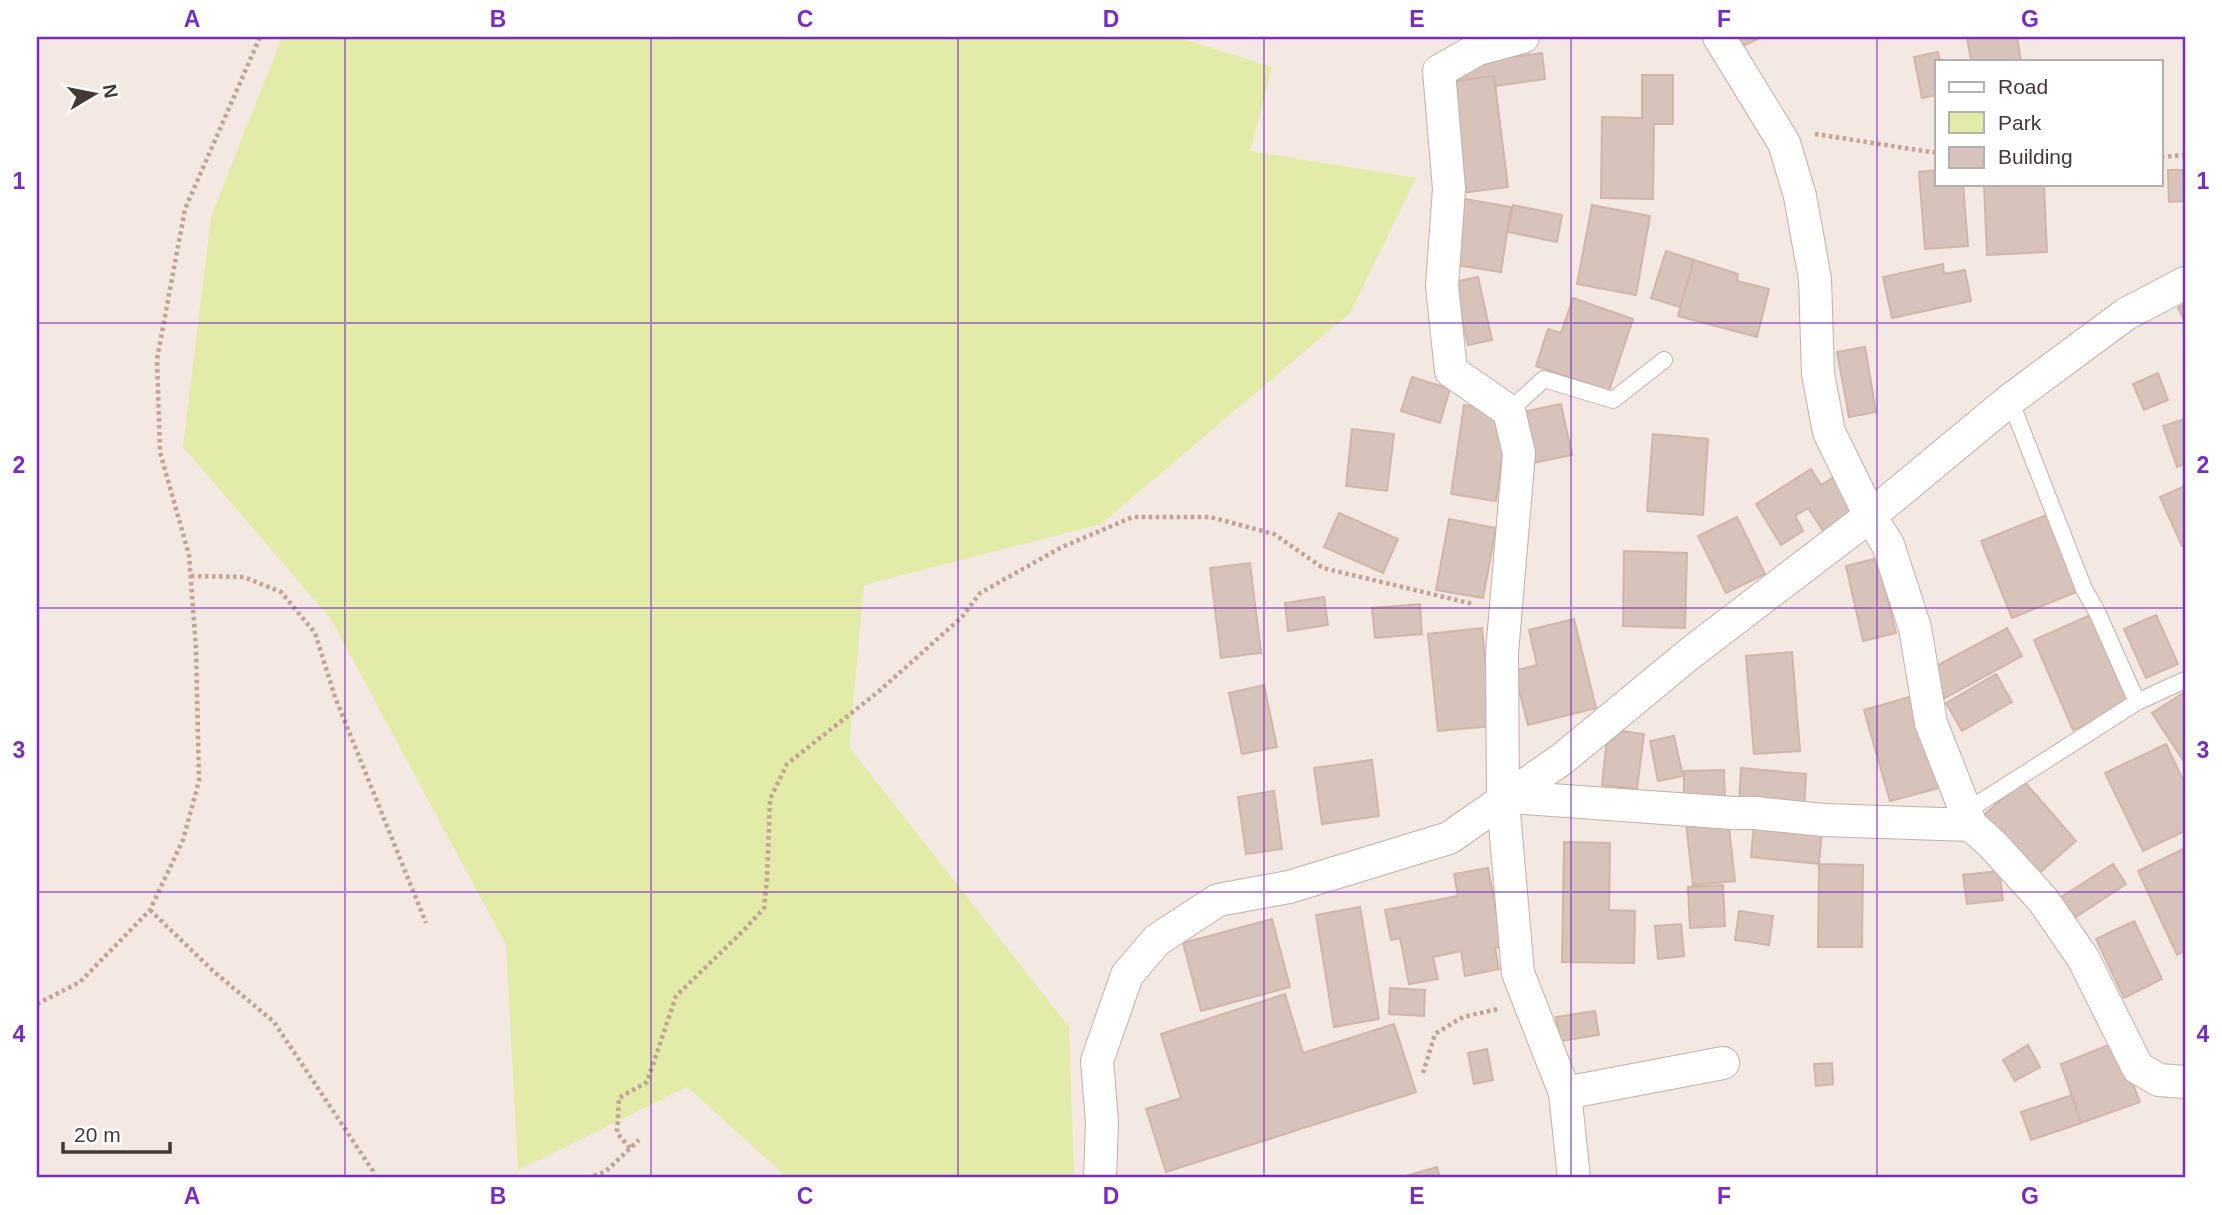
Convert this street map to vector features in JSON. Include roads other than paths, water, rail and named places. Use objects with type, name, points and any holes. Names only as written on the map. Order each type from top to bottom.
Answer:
[{"type":"street","points":[[1523,37],[1478,49],[1439,71],[1449,189],[1442,286],[1451,372],[1509,411],[1518,453],[1502,653],[1506,799],[1518,973],[1565,1093],[1574,1178]]},
{"type":"street","points":[[1719,37],[1784,143],[1800,196],[1815,279],[1818,374],[1829,432],[1870,516],[1888,545],[1915,628],[1931,723],[1968,819],[2043,900],[2083,958],[2138,1068],[2160,1080],[2185,1083]]},
{"type":"street","points":[[1100,1178],[1102,1122],[1097,1061],[1127,975],[1157,940],[1218,900],[1289,887],[1449,838],[1562,759],[1693,651],[1870,516],[2010,400],[2126,314],[2185,283]]},
{"type":"street","points":[[1506,799],[1755,813],[1823,820],[1968,819]]},
{"type":"street","points":[[1565,1093],[1723,1063]]},
{"type":"lane","points":[[1509,411],[1544,379],[1613,400],[1664,360]]},
{"type":"lane","points":[[2010,400],[2084,589],[2137,702]]},
{"type":"lane","points":[[1968,819],[2137,702],[2185,681]]}]
